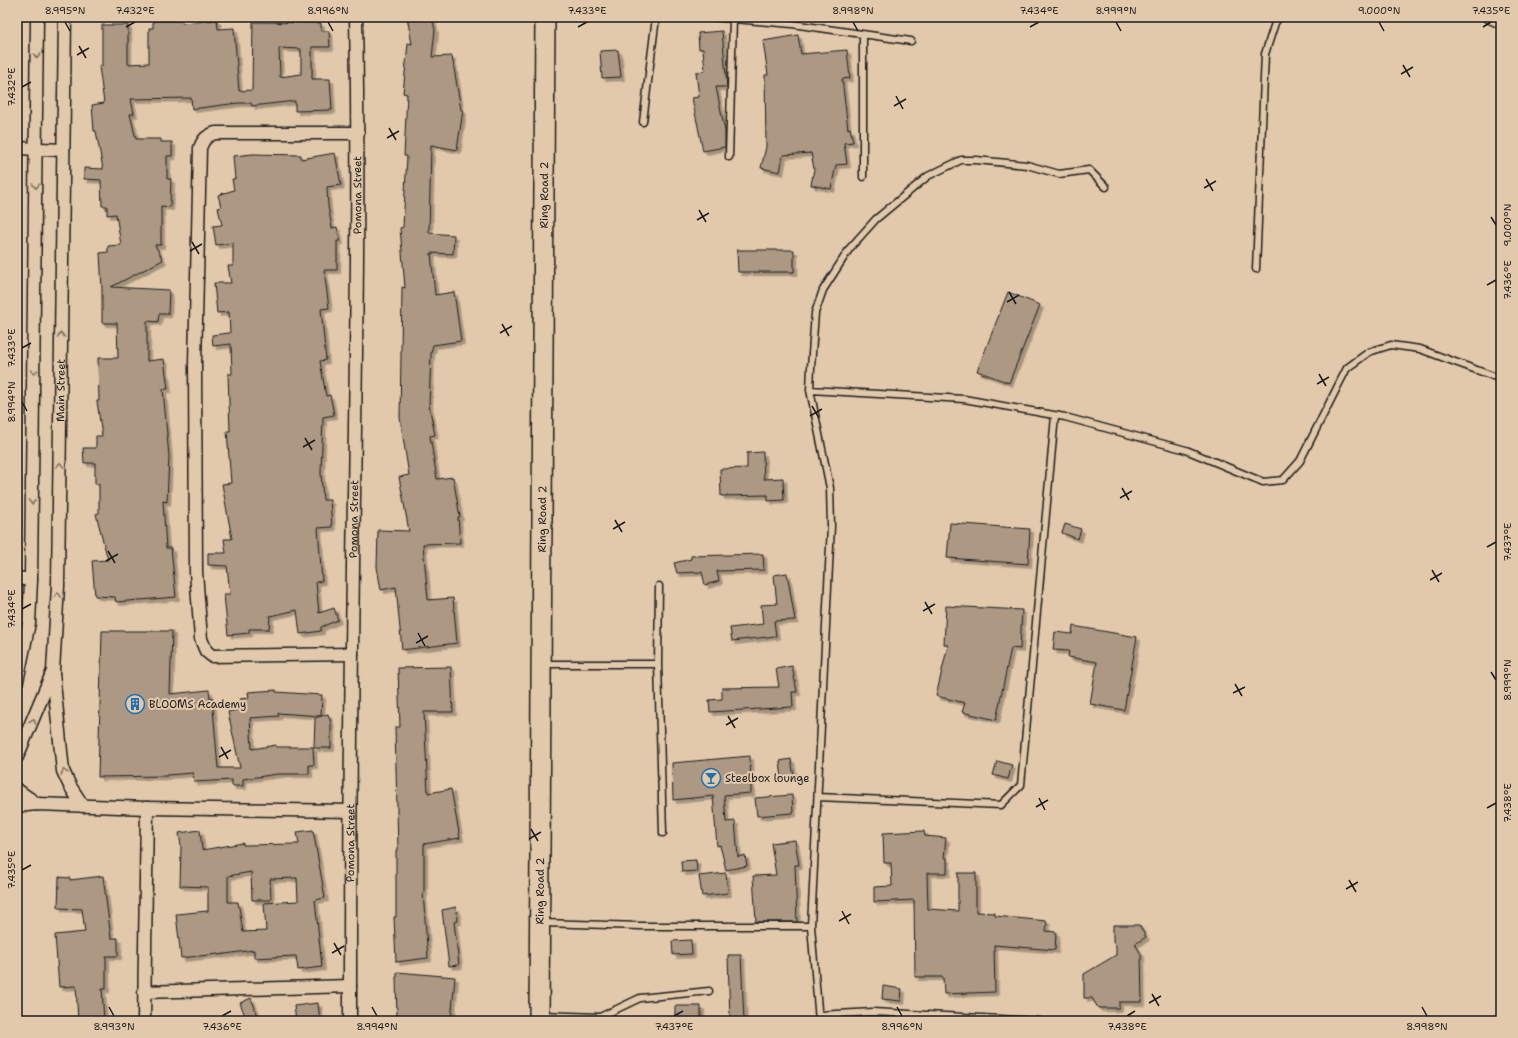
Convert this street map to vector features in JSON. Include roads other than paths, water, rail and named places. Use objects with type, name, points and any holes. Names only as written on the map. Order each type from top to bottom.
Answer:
[{"type":"main road","name":"Ring Road 2","points":[[539,1018],[545,17]]},
{"type":"street","points":[[17,681],[29,623],[31,580],[37,149],[37,17]]},
{"type":"street","name":"Main Street","points":[[17,757],[53,671],[58,586],[65,17]]},
{"type":"street","name":"Pomona Street","points":[[350,1021],[350,811],[358,133],[356,17]]},
{"type":"street","points":[[1490,17],[1501,22]]},
{"type":"street","points":[[352,654],[212,656],[203,646],[196,572],[195,364],[200,148],[202,142],[208,135],[215,133],[358,133]]},
{"type":"street","points":[[17,148],[63,150]]},
{"type":"street","points":[[17,578],[31,580]]},
{"type":"street","points":[[53,671],[63,771],[70,786],[83,806]]},
{"type":"street","points":[[17,790],[37,804]]},
{"type":"street","points":[[17,806],[37,804],[147,808],[350,811]]},
{"type":"street","points":[[144,1021],[147,808]]},
{"type":"street","points":[[144,992],[350,986]]},
{"type":"lane","points":[[643,122],[656,17]]},
{"type":"lane","points":[[711,17],[792,24],[911,42]]},
{"type":"lane","points":[[1256,269],[1265,54],[1275,23],[1279,17]]},
{"type":"lane","points":[[729,157],[733,19]]},
{"type":"lane","points":[[863,177],[864,35]]},
{"type":"lane","points":[[1040,1021],[873,1012],[819,1018],[811,926],[831,526],[830,488],[810,390],[815,312],[823,290],[834,271],[861,234],[876,219],[928,176],[961,160],[1027,165],[1059,174],[1089,170],[1106,187]]},
{"type":"lane","points":[[810,390],[964,399],[1055,416],[1186,450],[1263,482],[1283,480],[1300,461],[1347,368],[1369,352],[1391,345],[1420,350],[1501,379]]},
{"type":"lane","points":[[818,797],[1001,805],[1021,785],[1055,416]]},
{"type":"lane","points":[[660,586],[658,664],[663,833]]},
{"type":"lane","points":[[541,664],[658,664]]},
{"type":"lane","points":[[540,922],[640,926],[811,926]]},
{"type":"lane","points":[[600,1017],[640,998],[709,991]]},
{"type":"lane","points":[[539,1018],[600,1017],[610,1021]]},
{"type":"place","name":"BLOOMS Academy","points":[[135,704]]},
{"type":"place","name":"Steelbox lounge","points":[[711,778]]}]
